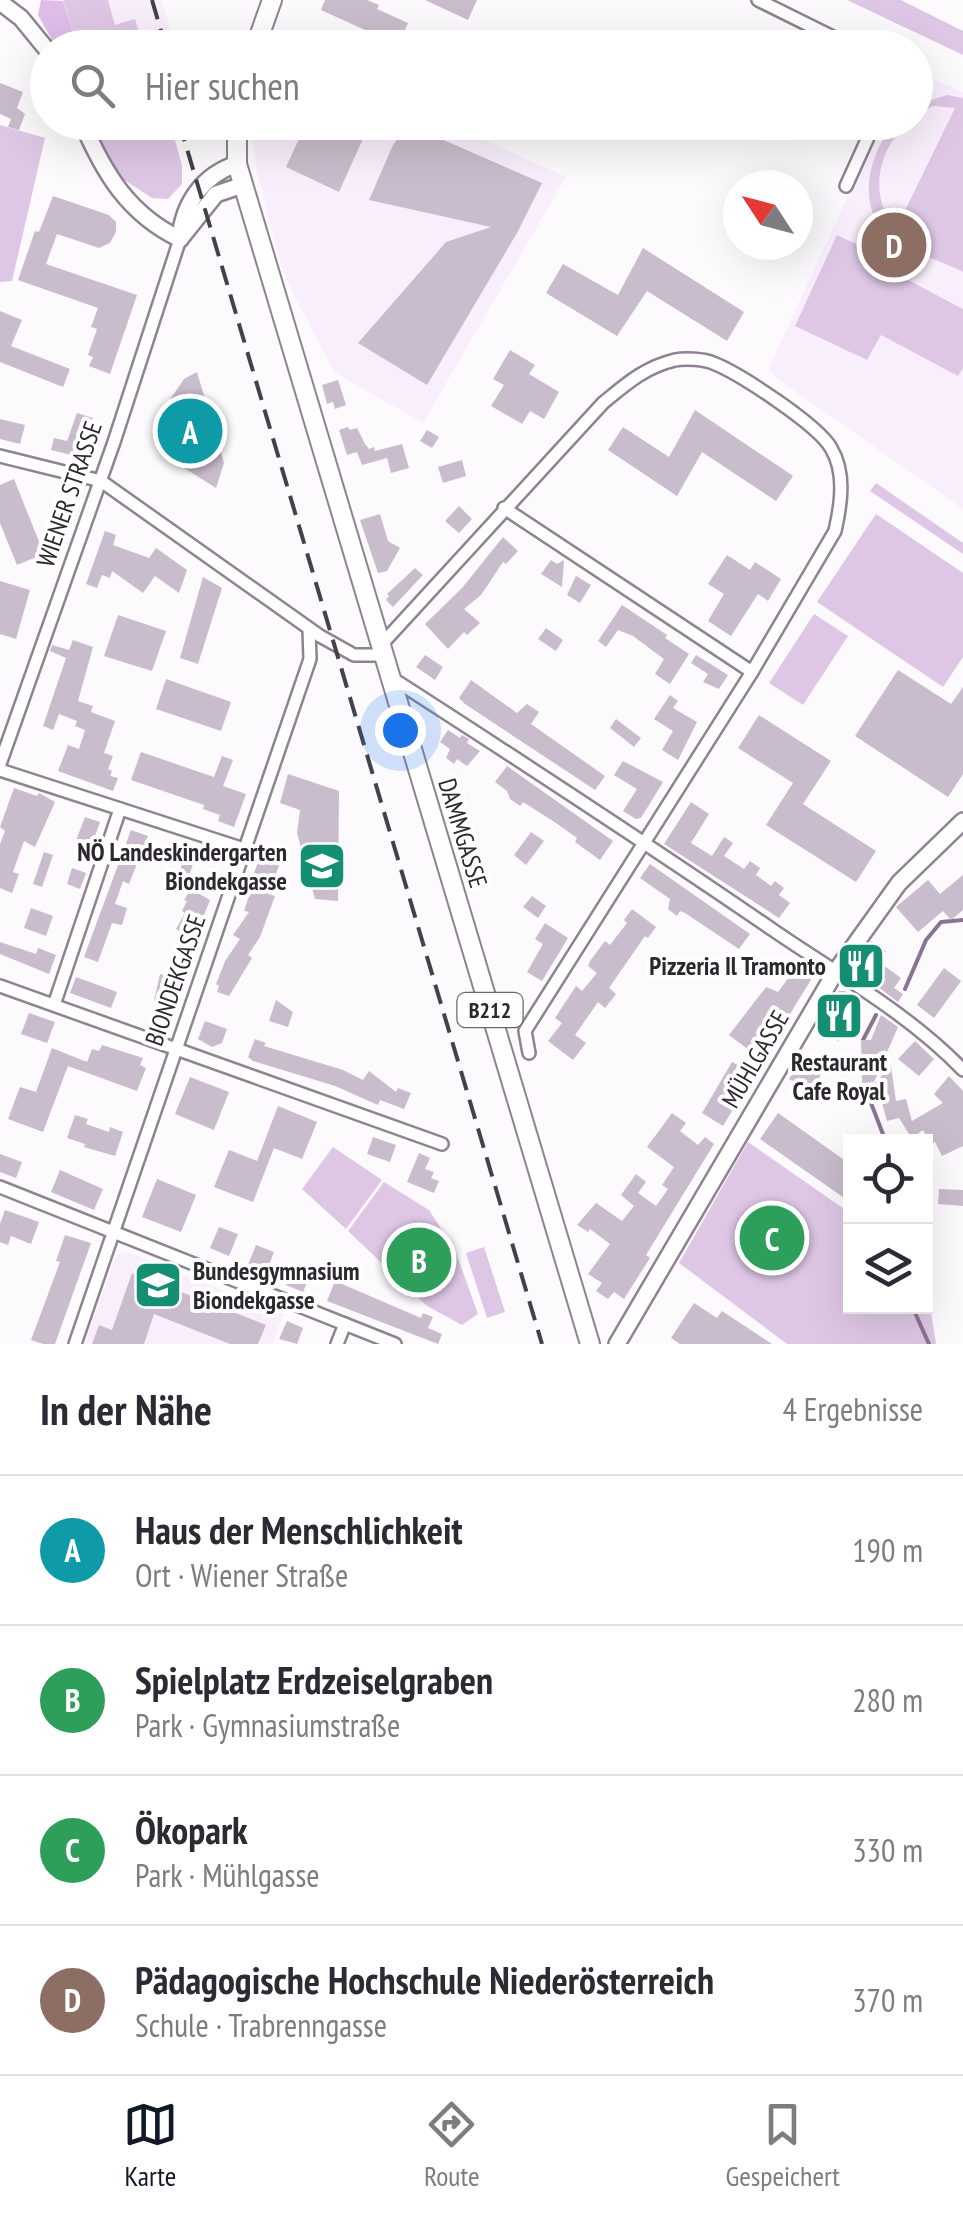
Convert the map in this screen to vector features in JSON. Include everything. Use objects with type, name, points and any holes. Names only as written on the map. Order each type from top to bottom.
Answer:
[{"type":"main road","points":[[261,30],[272,0]]},
{"type":"main road","name":"B212","points":[[236,140],[237,164]]},
{"type":"main road","name":"DAMMGASSE","points":[[237,164],[590,1344]]},
{"type":"street","points":[[758,0],[819,30]]},
{"type":"street","points":[[0,2],[31,30]]},
{"type":"street","points":[[91,140],[112,184],[133,208],[180,239]]},
{"type":"street","points":[[846,186],[867,140]]},
{"type":"street","name":"WIENER STRASSE","points":[[0,767],[100,481],[180,239],[182,222],[210,175],[237,164]]},
{"type":"street","name":"WIENER STRASSE","points":[[180,239],[216,194],[243,184]]},
{"type":"street","points":[[0,456],[100,481],[310,629],[354,655],[382,650],[504,508],[603,403],[639,373],[678,360],[711,362],[819,432],[833,450],[841,480],[841,506],[835,531],[752,672],[525,1030],[529,1053]]},
{"type":"street","points":[[504,508],[752,672]]},
{"type":"street","name":"BIONDEKGASSE","points":[[75,1344],[310,659],[310,629]]},
{"type":"street","points":[[390,676],[836,971],[943,1050],[963,1070]]},
{"type":"street","points":[[0,767],[244,849]]},
{"type":"street","points":[[54,1005],[120,809]]},
{"type":"street","name":"MÜHLGASSE","points":[[617,1344],[836,971],[899,883],[963,820]]},
{"type":"street","points":[[0,986],[442,1144]]},
{"type":"street","points":[[0,1187],[395,1344]]},
{"type":"street","points":[[337,1344],[344,1324]]},
{"type":"shaded area","points":[[41,0],[63,1],[72,30],[46,30],[38,15]]},
{"type":"shaded area","points":[[63,0],[108,0],[115,25],[135,19],[138,30],[73,30]]},
{"type":"shaded area","points":[[108,0],[162,0],[170,30],[126,30],[115,25]]},
{"type":"shaded area","points":[[847,0],[901,0],[963,31],[963,55],[933,41],[933,30],[910,30]]},
{"type":"shaded area","points":[[933,79],[963,92],[963,509],[773,376],[769,367],[874,140],[933,140]]},
{"type":"shaded area","points":[[947,95],[963,98],[963,272],[891,237],[879,225],[869,196],[872,165],[878,150],[883,140],[893,140],[883,160],[879,189],[888,216],[897,227],[955,108],[933,106],[933,100]]},
{"type":"shaded area","points":[[0,125],[30,134],[30,140],[45,140],[12,281],[0,282]]},
{"type":"shaded area","points":[[100,140],[175,140],[182,165],[182,184],[168,199],[152,198],[115,174]]},
{"type":"shaded area","points":[[253,140],[485,140],[566,177],[423,423],[335,373],[279,259]]},
{"type":"shaded area","points":[[837,235],[912,271],[908,280],[963,309],[963,368],[958,376],[881,335],[867,360],[795,326]]},
{"type":"shaded area","points":[[876,483],[963,543],[963,554],[870,491]]},
{"type":"shaded area","points":[[876,514],[963,573],[963,657],[943,687],[817,602]]},
{"type":"shaded area","points":[[814,614],[848,636],[803,705],[769,683]]},
{"type":"shaded area","points":[[748,1142],[843,1208],[843,1314],[931,1314],[936,1344],[787,1344],[679,1263]]},
{"type":"shaded area","points":[[333,1147],[382,1180],[346,1229],[302,1189]]},
{"type":"shaded area","points":[[384,1182],[429,1210],[455,1250],[478,1314],[462,1325],[427,1306],[348,1231]]},
{"type":"shaded area","points":[[484,1247],[505,1312],[487,1318],[466,1253]]},
{"type":"shaded area","name":"Bundesgymnasium Biondekgasse","points":[[125,1251],[283,1314],[273,1344],[85,1344],[116,1256]]},
{"type":"building","points":[[325,0],[367,0],[408,23],[405,30],[365,30],[321,10]]},
{"type":"building","points":[[425,0],[477,0],[468,20]]},
{"type":"building","points":[[0,83],[23,92],[17,108],[25,114],[19,130],[8,127],[11,119],[0,114]]},
{"type":"building","points":[[299,140],[362,140],[339,192],[286,167]]},
{"type":"building","points":[[397,140],[443,140],[542,183],[517,233],[427,385],[358,343],[446,242],[491,227],[369,200]]},
{"type":"building","points":[[53,196],[109,215],[116,222],[110,243],[99,248],[57,234],[46,264],[137,295],[110,374],[89,366],[93,357],[88,355],[97,329],[91,327],[98,308],[18,280],[35,231],[39,232]]},
{"type":"building","points":[[643,248],[744,312],[727,341],[647,291],[617,336],[546,293],[563,264],[618,295]]},
{"type":"building","points":[[0,311],[22,320],[11,346],[70,369],[63,387],[0,362]]},
{"type":"building","points":[[510,350],[535,365],[529,374],[559,392],[544,419],[530,411],[522,424],[491,406],[504,385],[493,379]]},
{"type":"building","points":[[197,372],[224,463],[216,488],[184,468],[168,437],[169,401],[184,379]]},
{"type":"building","points":[[338,380],[346,405],[335,409],[333,402],[327,404],[322,385]]},
{"type":"building","points":[[695,410],[793,476],[776,501],[702,452],[677,496],[608,450],[623,427],[669,457]]},
{"type":"building","points":[[77,413],[93,418],[79,457],[51,450],[54,438],[67,441]]},
{"type":"building","points":[[0,419],[25,425],[20,444],[0,439]]},
{"type":"building","points":[[357,428],[365,444],[375,451],[402,444],[409,468],[391,473],[387,458],[362,465],[357,452],[347,455],[339,430]]},
{"type":"building","points":[[427,430],[439,437],[432,448],[420,441]]},
{"type":"building","points":[[462,460],[466,476],[443,483],[438,467]]},
{"type":"building","points":[[14,479],[44,554],[17,565],[0,523],[0,485]]},
{"type":"building","points":[[459,506],[472,519],[459,533],[445,521]]},
{"type":"building","points":[[380,514],[388,541],[400,548],[387,571],[378,573],[360,520]]},
{"type":"building","points":[[105,531],[116,535],[113,545],[149,558],[156,548],[187,570],[179,593],[155,576],[143,593],[112,571],[110,578],[102,575],[97,588],[86,584]]},
{"type":"building","points":[[503,537],[518,551],[506,564],[503,562],[481,595],[464,609],[480,623],[467,635],[464,632],[448,649],[425,624],[462,588]]},
{"type":"building","points":[[727,555],[750,570],[755,562],[781,579],[768,601],[758,594],[731,636],[708,621],[724,594],[708,584]]},
{"type":"building","points":[[551,560],[557,564],[564,560],[562,587],[541,574]]},
{"type":"building","points":[[415,568],[423,575],[393,607],[386,600],[387,594]]},
{"type":"building","points":[[576,576],[591,585],[580,603],[567,595]]},
{"type":"building","points":[[203,577],[222,588],[198,664],[180,658]]},
{"type":"building","points":[[0,581],[30,590],[16,639],[0,634]]},
{"type":"building","points":[[622,605],[689,654],[670,684],[655,674],[664,659],[633,636],[618,630],[606,647],[598,641]]},
{"type":"building","points":[[118,615],[166,631],[152,671],[104,656]]},
{"type":"building","points":[[546,628],[563,640],[556,651],[538,639]]},
{"type":"building","points":[[73,640],[93,647],[78,701],[93,706],[91,712],[115,721],[104,753],[113,756],[108,769],[112,771],[110,776],[118,778],[113,791],[58,771],[68,745],[79,749],[85,730],[75,726],[77,721],[59,714],[53,730],[43,726],[66,658],[50,651],[52,645],[69,650]]},
{"type":"building","points":[[425,655],[443,667],[435,680],[416,667]]},
{"type":"building","points":[[696,655],[728,675],[719,689],[703,682],[708,674],[691,663]]},
{"type":"building","points":[[898,670],[951,704],[963,687],[963,774],[948,797],[855,736]]},
{"type":"building","points":[[166,679],[231,702],[221,731],[156,709]]},
{"type":"building","points":[[471,680],[517,713],[527,704],[539,712],[531,724],[605,776],[595,790],[465,704],[459,698]]},
{"type":"building","points":[[670,695],[678,701],[673,708],[697,722],[678,760],[662,750],[673,731],[654,719]]},
{"type":"building","points":[[759,715],[831,761],[803,804],[876,851],[856,882],[766,825],[793,783],[738,748]]},
{"type":"building","points":[[616,719],[641,738],[634,747],[610,728]]},
{"type":"building","points":[[448,730],[469,739],[467,743],[480,751],[467,766],[446,758],[450,749],[440,742]]},
{"type":"building","points":[[141,752],[214,777],[222,756],[233,760],[223,786],[246,794],[234,827],[218,821],[220,815],[203,809],[204,805],[131,780]]},
{"type":"building","points":[[623,761],[663,782],[641,818],[623,811],[637,789],[614,775]]},
{"type":"building","points":[[507,766],[613,841],[600,860],[556,823],[523,802],[520,806],[510,799],[507,791],[495,782]]},
{"type":"building","name":"NÖ Landeskindergarten Biondekgasse","points":[[288,774],[339,791],[338,901],[315,899],[297,833],[300,810],[280,803]]},
{"type":"building","points":[[14,788],[37,796],[39,793],[55,802],[35,847],[24,841],[13,872],[19,874],[12,893],[0,888],[0,844],[5,831],[0,827]]},
{"type":"building","points":[[691,802],[709,814],[691,843],[712,856],[724,837],[733,843],[724,856],[744,869],[750,861],[760,868],[756,875],[771,886],[775,881],[784,888],[779,895],[790,903],[779,918],[664,844]]},
{"type":"building","points":[[85,817],[100,822],[91,847],[75,843]]},
{"type":"building","points":[[131,830],[148,836],[129,884],[123,881],[115,904],[127,908],[122,925],[112,923],[98,962],[84,957]]},
{"type":"building","points":[[531,832],[544,841],[526,865],[514,855]]},
{"type":"building","points":[[176,841],[198,849],[188,879],[179,873],[183,861],[170,856]]},
{"type":"building","points":[[44,852],[53,855],[42,887],[33,884]]},
{"type":"building","points":[[260,858],[279,866],[268,894],[275,896],[260,937],[248,955],[252,958],[229,996],[217,992],[216,984],[240,939],[233,935],[249,912],[244,911]]},
{"type":"building","points":[[650,864],[750,934],[739,949],[685,913],[680,911],[677,916],[668,909],[670,899],[640,878]]},
{"type":"building","points":[[72,868],[86,873],[80,889],[67,884]]},
{"type":"building","points":[[963,875],[963,910],[951,920],[943,911],[918,932],[896,907],[928,880],[940,894]]},
{"type":"building","points":[[191,889],[210,900],[194,940],[176,929]]},
{"type":"building","points":[[532,896],[546,906],[538,918],[523,907]]},
{"type":"building","points":[[31,908],[53,916],[46,936],[24,928]]},
{"type":"building","points":[[632,909],[656,927],[648,938],[645,936],[609,988],[616,994],[605,1008],[598,1002],[575,1035],[586,1043],[573,1060],[548,1041],[562,1023],[555,1018],[576,986],[582,991],[597,973],[588,966],[590,961],[605,941],[610,945],[627,923],[624,920]]},
{"type":"building","points":[[545,923],[568,938],[542,981],[527,972],[543,944],[535,939]]},
{"type":"building","points":[[871,941],[886,951],[879,962],[901,978],[894,988],[903,994],[898,1002],[853,968]]},
{"type":"building","points":[[0,942],[36,954],[38,948],[56,955],[49,974],[0,954]]},
{"type":"building","points":[[798,965],[812,978],[762,1060],[729,1035],[766,987],[778,992]]},
{"type":"building","points":[[944,968],[961,981],[934,1018],[917,1005]]},
{"type":"building","points":[[160,974],[181,981],[173,1000],[168,998],[166,1005],[154,1001]]},
{"type":"building","points":[[76,977],[117,992],[111,1008],[70,993]]},
{"type":"building","name":"Restaurant Cafe Royal","points":[[839,991],[862,1004],[838,1041],[816,1028]]},
{"type":"building","points":[[276,1000],[293,1012],[288,1027],[269,1021]]},
{"type":"building","points":[[29,1013],[55,1022],[47,1043],[21,1034]]},
{"type":"building","points":[[881,1015],[898,1027],[874,1082],[862,1083],[861,1040],[871,1040]]},
{"type":"building","points":[[205,1021],[227,1029],[222,1043],[212,1047],[198,1039]]},
{"type":"building","points":[[255,1039],[266,1043],[264,1046],[363,1080],[369,1071],[396,1092],[398,1088],[411,1093],[404,1109],[380,1100],[378,1105],[335,1086],[253,1061],[248,1057]]},
{"type":"building","points":[[915,1041],[934,1059],[919,1076],[898,1059]]},
{"type":"building","points":[[102,1045],[143,1058],[140,1065],[146,1068],[137,1091],[68,1066],[43,1132],[8,1119],[20,1087],[36,1092],[52,1048],[87,1062],[92,1049],[99,1051]]},
{"type":"building","points":[[804,1056],[829,1062],[810,1092],[789,1079]]},
{"type":"building","points":[[732,1062],[751,1072],[728,1106],[733,1109],[723,1126],[702,1113]]},
{"type":"building","points":[[891,1066],[896,1101],[906,1099],[912,1121],[943,1103],[934,1094],[949,1076],[963,1091],[963,1146],[942,1156],[933,1143],[933,1134],[923,1130],[909,1134],[899,1118],[887,1121],[878,1089],[869,1089]]},
{"type":"building","points":[[190,1077],[229,1092],[214,1130],[175,1114]]},
{"type":"building","points":[[278,1106],[317,1122],[302,1159],[274,1148],[253,1202],[214,1187],[229,1150],[257,1161]]},
{"type":"building","points":[[672,1113],[686,1123],[680,1131],[698,1145],[705,1137],[714,1144],[646,1255],[650,1258],[624,1299],[614,1292],[608,1299],[596,1291],[602,1283],[588,1274],[610,1244],[590,1229],[588,1232],[577,1225],[596,1203],[622,1221],[634,1206],[621,1195],[636,1174],[646,1182],[638,1193],[656,1206],[668,1189],[662,1185],[674,1167],[647,1147]]},
{"type":"building","points":[[778,1113],[843,1159],[843,1197],[760,1139]]},
{"type":"building","points":[[75,1115],[88,1119],[86,1124],[123,1132],[115,1156],[67,1138]]},
{"type":"building","points":[[373,1137],[396,1145],[390,1162],[367,1154]]},
{"type":"building","points":[[419,1153],[430,1158],[425,1169],[434,1172],[431,1178],[439,1181],[434,1193],[407,1182]]},
{"type":"building","points":[[0,1154],[22,1162],[16,1178],[0,1172]]},
{"type":"building","points":[[60,1170],[103,1189],[94,1210],[51,1192]]},
{"type":"building","points":[[157,1179],[196,1195],[181,1232],[142,1217]]},
{"type":"building","points":[[939,1189],[963,1190],[963,1206],[938,1204]]},
{"type":"building","points":[[5,1210],[39,1222],[31,1244],[11,1236],[8,1245],[0,1242]]},
{"type":"building","points":[[219,1227],[238,1234],[229,1256],[210,1248]]},
{"type":"building","points":[[65,1235],[91,1243],[55,1344],[43,1344],[31,1340],[60,1262],[56,1261]]},
{"type":"building","points":[[256,1245],[274,1252],[266,1273],[248,1265]]},
{"type":"building","points":[[294,1264],[312,1271],[303,1292],[286,1285]]},
{"type":"building","points":[[132,1273],[266,1325],[258,1344],[230,1344],[154,1314],[144,1344],[92,1344],[99,1325],[112,1330]]},
{"type":"building","points":[[335,1281],[421,1318],[423,1313],[433,1317],[428,1328],[442,1334],[438,1344],[327,1301]]},
{"type":"building","points":[[694,1303],[717,1318],[722,1311],[772,1344],[680,1344],[671,1338]]},
{"type":"building","points":[[287,1321],[303,1328],[297,1344],[279,1339]]},
{"type":"waterway","points":[[905,989],[926,940],[941,922],[963,920]]},
{"type":"waterway","points":[[863,1040],[876,1015]]},
{"type":"waterway","points":[[866,1090],[883,1134]]},
{"type":"waterway","points":[[916,1314],[929,1344]]},
{"type":"railway","points":[[152,0],[161,30]]},
{"type":"railway","points":[[184,140],[542,1344]]},
{"type":"place","name":"Pädagogische Hochschule Niederösterreich","points":[[894,245]]},
{"type":"place","name":"Haus der Menschlichkeit","points":[[190,431]]},
{"type":"place","name":"NÖ Landeskindergarten Biondekgasse","points":[[322,866]]},
{"type":"place","name":"Pizzeria Il Tramonto","points":[[861,966]]},
{"type":"place","name":"Restaurant Cafe Royal","points":[[839,1016]]},
{"type":"place","name":"Ökopark","points":[[772,1238]]},
{"type":"place","name":"Spielplatz Erdzeiselgraben","points":[[419,1260]]},
{"type":"place","name":"Bundesgymnasium Biondekgasse","points":[[158,1285]]}]
